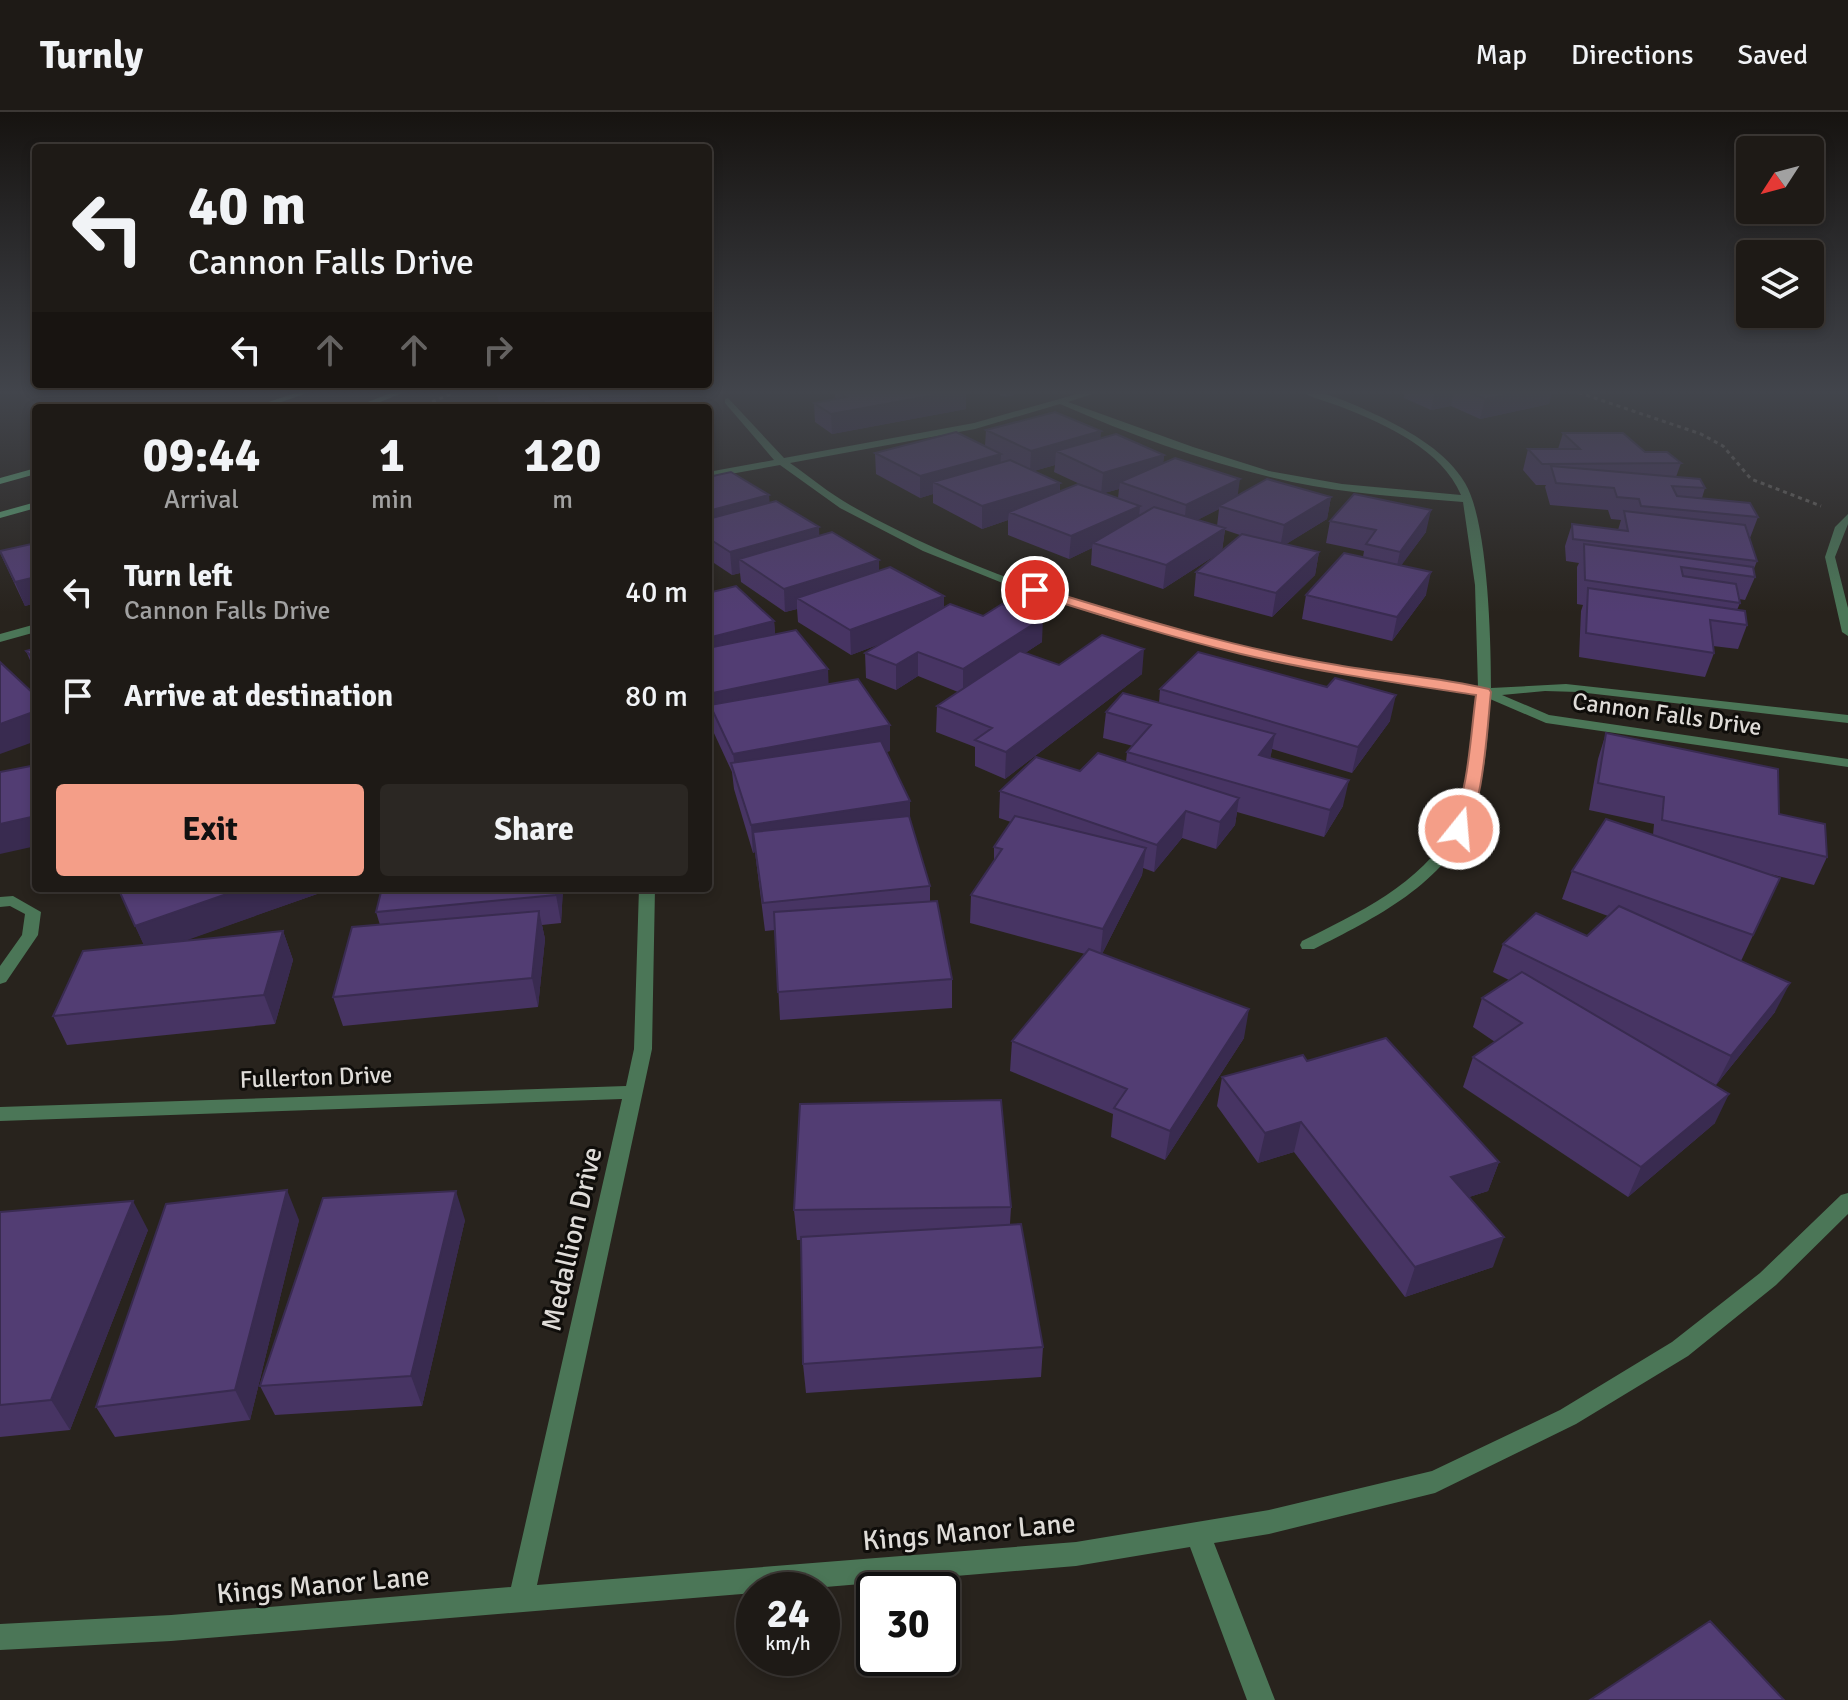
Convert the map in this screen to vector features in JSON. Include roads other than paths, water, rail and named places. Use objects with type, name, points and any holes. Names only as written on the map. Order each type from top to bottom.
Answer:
[{"type":"main road","points":[[0,481],[32,472]]},
{"type":"main road","points":[[0,515],[32,506]]},
{"type":"street","points":[[712,474],[771,464]]},
{"type":"street","name":"Cannon Falls Drive","points":[[786,464],[842,504],[882,527],[967,565],[1062,599],[1196,639],[1296,662],[1484,692],[1553,687],[1848,719]]},
{"type":"street","points":[[1236,464],[1269,474],[1383,493],[1469,499]]},
{"type":"street","points":[[1308,945],[1393,898],[1427,870],[1447,847],[1467,811],[1484,692],[1479,590],[1469,499],[1442,464]]},
{"type":"street","points":[[1848,517],[1840,527],[1830,557],[1848,632]]},
{"type":"street","points":[[0,638],[32,629]]},
{"type":"street","name":"Cannon Falls Drive","points":[[1484,692],[1546,719],[1848,763]]},
{"type":"street","name":"Medallion Drive","points":[[521,1599],[643,1049],[647,892]]},
{"type":"street","points":[[0,902],[13,901],[33,912],[30,935],[0,978]]},
{"type":"street","name":"Fullerton Drive","points":[[0,1114],[633,1092]]},
{"type":"street","name":"Kings Manor Lane","points":[[0,1637],[171,1628],[1076,1554],[1269,1522],[1435,1482],[1568,1417],[1680,1349],[1768,1279],[1848,1201]]},
{"type":"street","points":[[1198,1534],[1261,1700]]}]
